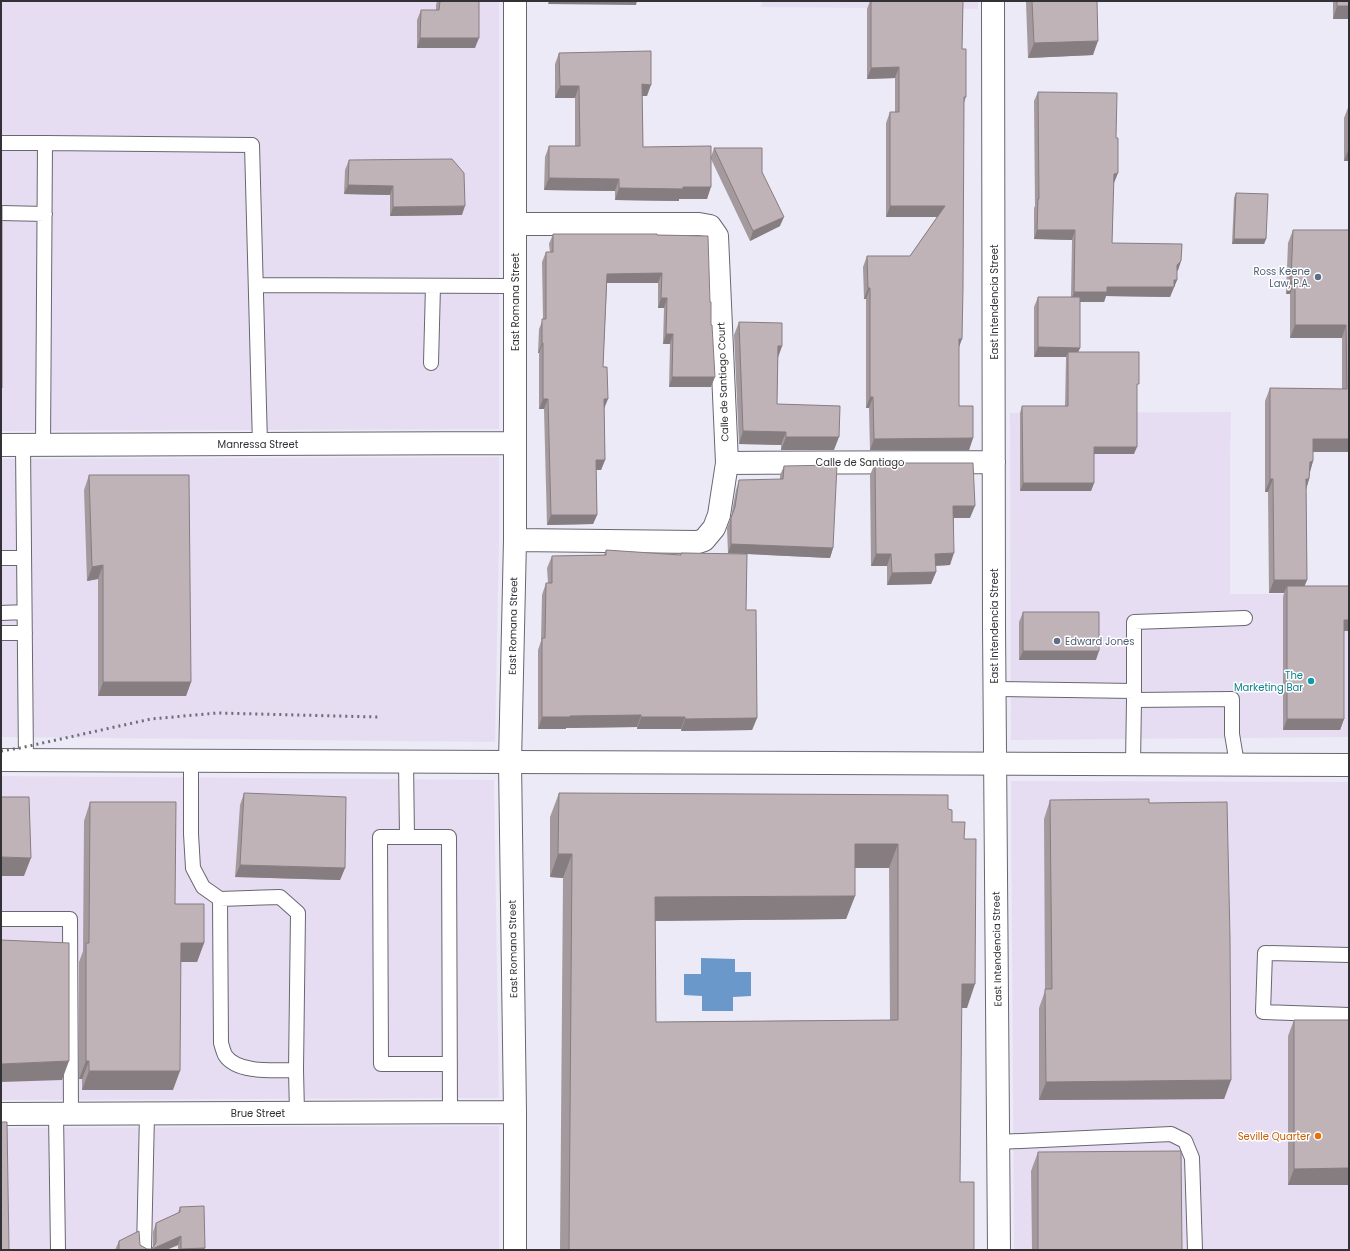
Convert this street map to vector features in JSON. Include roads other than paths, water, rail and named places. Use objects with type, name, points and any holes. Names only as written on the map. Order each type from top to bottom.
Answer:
[{"type":"street","name":"East Romana Street","points":[[515,1],[515,540],[510,762],[515,1112],[515,1250]]},
{"type":"street","name":"East Intendencia Street","points":[[993,1],[995,764],[999,1250]]},
{"type":"street","name":"Calle de Santiago Court","points":[[515,224],[699,224],[710,226],[717,236],[727,462],[719,515],[714,528],[704,540],[698,542],[515,540]]},
{"type":"street","name":"Manressa Street","points":[[1,445],[515,443]]},
{"type":"street","name":"Calle de Santiago","points":[[727,462],[994,462]]},
{"type":"street","points":[[1,760],[1349,765]]},
{"type":"street","name":"Brue Street","points":[[1,1114],[515,1112]]},
{"type":"lane","points":[[1,143],[252,145],[260,444]]},
{"type":"lane","points":[[26,760],[24,558],[33,445],[45,214],[45,143]]},
{"type":"lane","points":[[1,212],[45,214]]},
{"type":"lane","points":[[256,286],[515,286]]},
{"type":"lane","points":[[431,364],[433,286]]},
{"type":"lane","points":[[1,558],[24,558]]},
{"type":"lane","points":[[1,612],[24,612]]},
{"type":"lane","points":[[1133,764],[1134,622],[1245,618]]},
{"type":"lane","points":[[1,633],[25,633]]},
{"type":"lane","points":[[995,689],[1232,699],[1232,734],[1237,764]]},
{"type":"lane","points":[[191,761],[190,834],[193,868],[203,887],[220,899],[280,897],[298,913],[296,1070],[297,1113]]},
{"type":"lane","points":[[406,762],[408,837]]},
{"type":"lane","points":[[450,1064],[381,1064],[380,837],[449,837],[450,1064],[450,1112]]},
{"type":"lane","points":[[220,899],[221,1043],[225,1055],[235,1064],[253,1069],[296,1070]]},
{"type":"lane","points":[[1,919],[70,919],[58,1250]]},
{"type":"lane","points":[[1349,955],[1266,953],[1263,1012],[1349,1015]]},
{"type":"lane","points":[[144,1250],[147,1114]]},
{"type":"lane","points":[[999,1142],[1171,1134],[1185,1141],[1192,1158],[1195,1250]]},
{"type":"water","points":[[701,958],[735,959],[735,972],[751,972],[751,996],[733,997],[733,1011],[702,1011],[702,996],[684,995],[684,974],[701,974]]},
{"type":"railway","points":[[1,751],[151,719],[217,713],[378,717]]},
{"type":"place","name":"Ross Keene Law, P.A.","points":[[1318,277]]},
{"type":"place","name":"Edward Jones","points":[[1057,641]]},
{"type":"place","name":"The Marketing Bar","points":[[1311,681]]},
{"type":"place","name":"Seville Quarter","points":[[1318,1136]]}]
